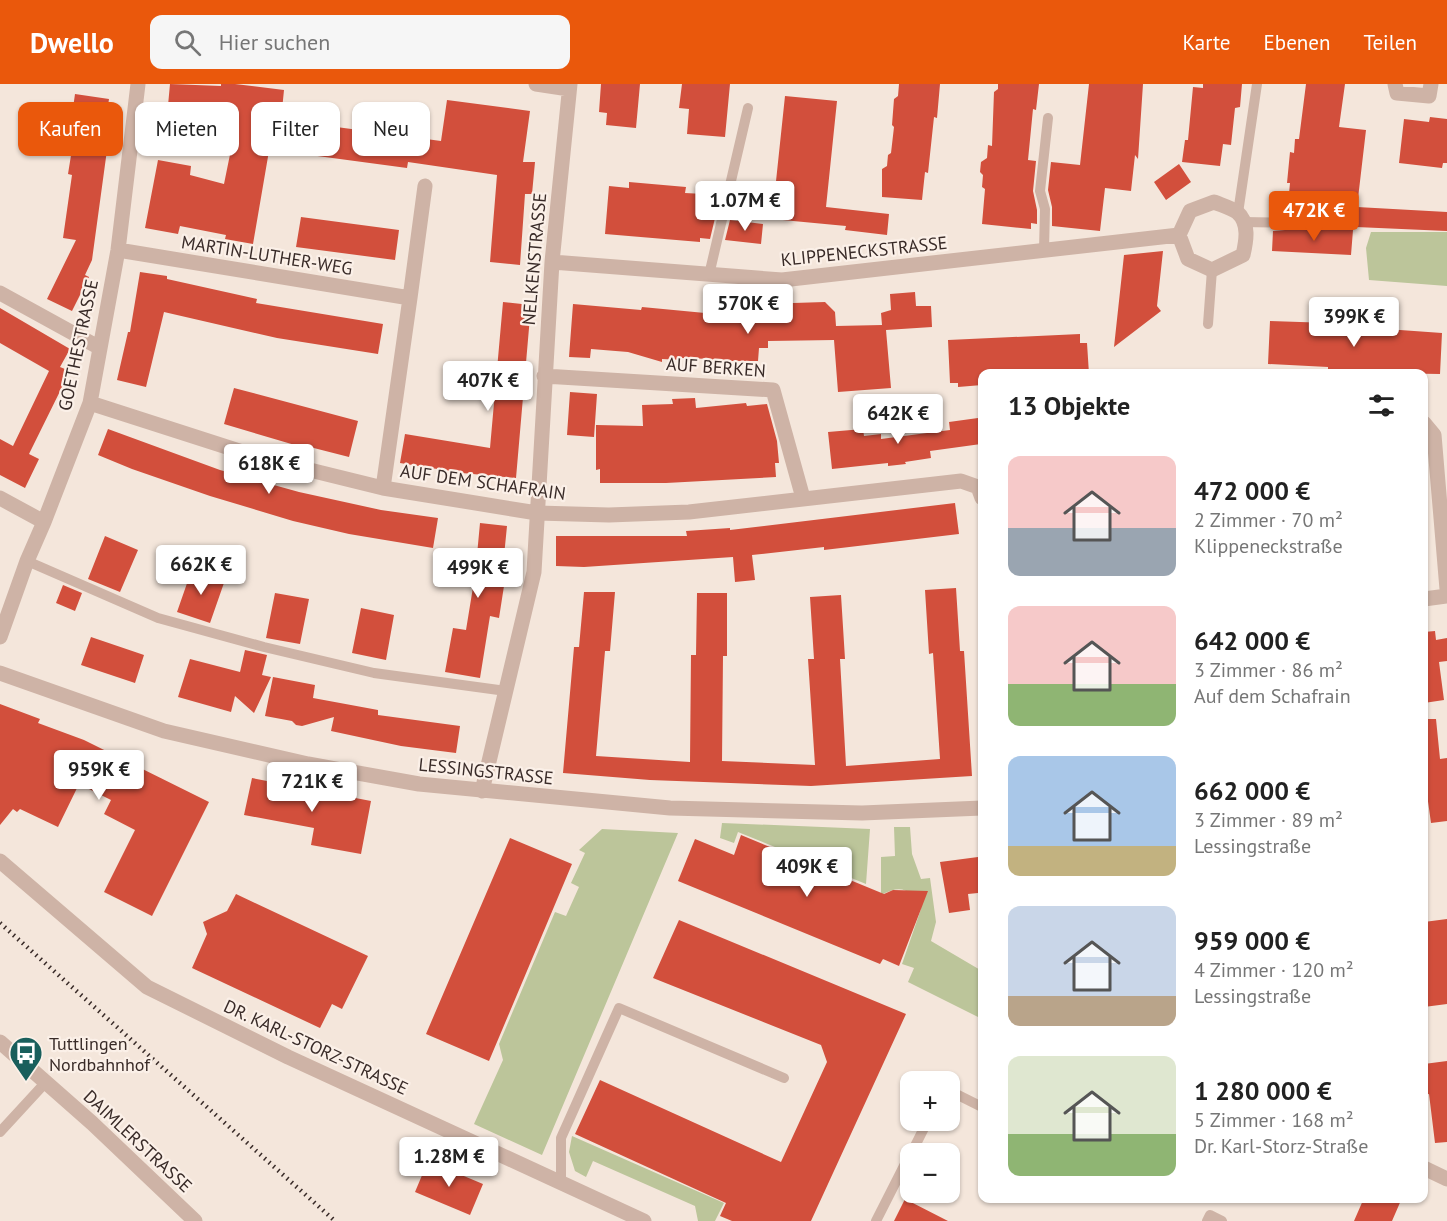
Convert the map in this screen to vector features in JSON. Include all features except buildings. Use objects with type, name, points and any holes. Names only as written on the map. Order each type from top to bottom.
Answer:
[{"type":"street","name":"GOETHESTRASSE","points":[[0,637],[27,561],[90,403],[118,250],[138,84]]},
{"type":"street","points":[[536,84],[570,86]]},
{"type":"street","points":[[1395,84],[1397,93],[1429,96],[1431,84]]},
{"type":"street","name":"NELKENSTRASSE","points":[[482,791],[534,572],[552,262],[570,86]]},
{"type":"street","points":[[383,489],[426,186]]},
{"type":"street","points":[[1214,202],[1241,218],[1247,237],[1243,255],[1212,270],[1188,259],[1179,235],[1190,211],[1214,202]]},
{"type":"street","name":"KLIPPENECKSTRASSE","points":[[552,262],[782,280],[1179,235]]},
{"type":"street","name":"MARTIN-LUTHER-WEG","points":[[118,250],[410,298]]},
{"type":"street","points":[[0,293],[100,348]]},
{"type":"street","name":"AUF BERKEN","points":[[544,376],[773,390],[802,498]]},
{"type":"street","name":"AUF DEM SCHAFRAIN","points":[[90,403],[261,458],[383,489],[537,513],[609,515],[688,512],[961,481],[978,488]]},
{"type":"street","points":[[1428,428],[1434,435],[1447,589]]},
{"type":"street","points":[[0,498],[44,522]]},
{"type":"street","points":[[1428,598],[1447,596]]},
{"type":"street","name":"LESSINGSTRASSE","points":[[0,673],[164,732],[308,764],[419,784],[670,808],[862,813],[978,808]]},
{"type":"street","name":"DR. KARL-STORZ-STRASSE","points":[[0,861],[147,987],[288,1057],[644,1221]]},
{"type":"street","name":"DAIMLERSTRASSE","points":[[0,1042],[92,1123],[195,1221]]},
{"type":"street","points":[[1428,1170],[1447,1179]]},
{"type":"lane","points":[[1257,84],[1241,218],[1349,224]]},
{"type":"lane","points":[[709,275],[748,108]]},
{"type":"lane","points":[[1044,250],[1045,209],[1040,191],[1048,118]]},
{"type":"lane","points":[[1208,324],[1212,270]]},
{"type":"lane","points":[[27,561],[158,618],[264,648],[374,673],[506,692]]},
{"type":"lane","points":[[561,1182],[561,1138],[619,1008],[784,1078]]},
{"type":"lane","points":[[0,1132],[46,1082]]},
{"type":"lane","points":[[960,1096],[978,1105]]},
{"type":"lane","points":[[876,1221],[900,1175]]},
{"type":"lane","points":[[1207,1221],[1210,1215],[1222,1221]]},
{"type":"green space","points":[[1371,232],[1447,232],[1447,286],[1369,280],[1366,248]]},
{"type":"green space","points":[[722,823],[870,829],[866,884],[738,832],[734,843],[720,838]]},
{"type":"green space","points":[[894,827],[910,827],[912,854],[921,879],[930,878],[936,922],[931,941],[978,969],[978,1017],[908,982],[914,968],[902,964],[921,909],[905,890],[895,890],[881,895],[881,857],[895,856]]},
{"type":"green space","points":[[602,829],[678,833],[542,1155],[474,1124],[503,1060],[499,1044],[555,912],[566,916],[579,887],[571,883],[585,853],[579,850]]},
{"type":"green space","points":[[572,1136],[724,1203],[715,1221],[698,1221],[695,1206],[593,1161],[586,1177],[575,1171],[569,1152]]},
{"type":"railway","points":[[0,923],[335,1221]]},
{"type":"place","name":"Tuttlingen Nordbahnhof","points":[[26,1082]]}]
